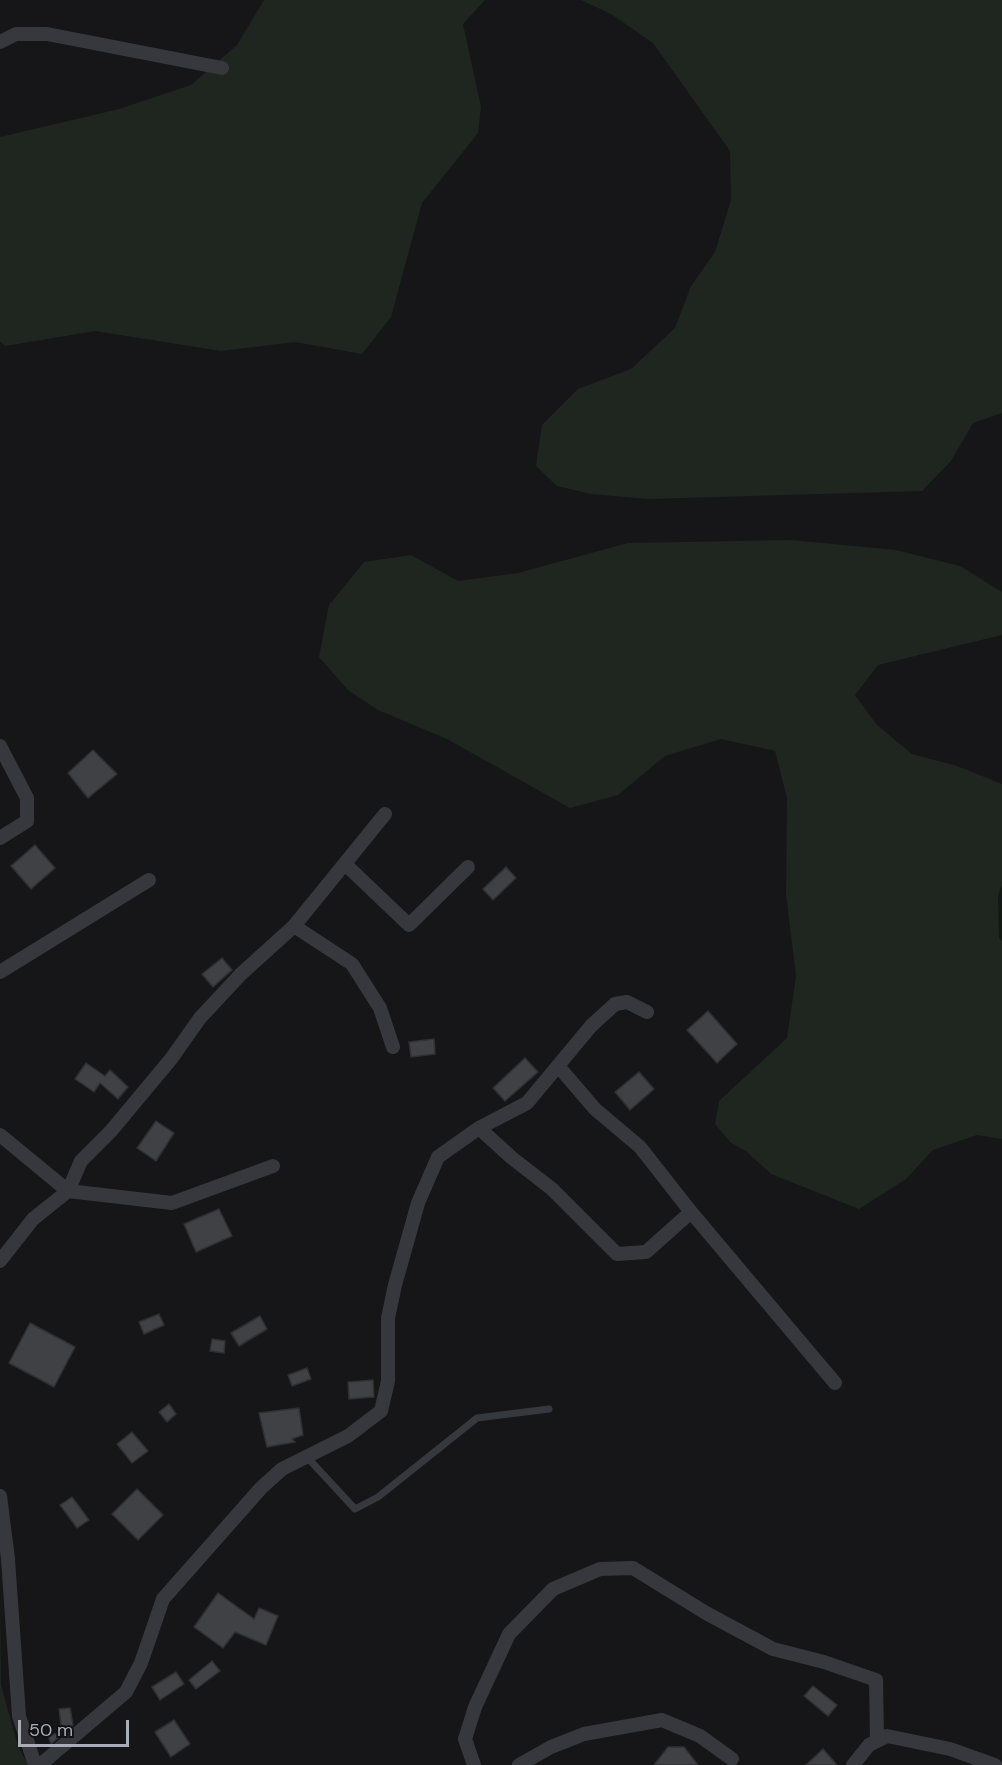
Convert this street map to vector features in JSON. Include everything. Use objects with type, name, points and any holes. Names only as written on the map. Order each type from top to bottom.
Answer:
[{"type":"street","points":[[0,42],[16,34],[47,34],[222,68]]},
{"type":"street","points":[[0,746],[27,798],[27,821],[0,838]]},
{"type":"street","points":[[0,1262],[33,1219],[68,1191],[81,1161],[111,1131],[143,1093],[200,1018],[241,974],[294,926],[385,814]]},
{"type":"street","points":[[345,864],[410,925],[468,867]]},
{"type":"street","points":[[0,972],[149,879]]},
{"type":"street","points":[[294,926],[352,964],[380,1008],[393,1047]]},
{"type":"street","points":[[40,1765],[126,1692],[141,1663],[163,1599],[261,1488],[282,1470],[348,1436],[381,1411],[387,1381],[388,1318],[403,1248],[418,1203],[438,1157],[479,1128],[527,1103],[591,1026],[615,1004],[627,1002],[647,1011]]},
{"type":"street","points":[[559,1067],[595,1109],[640,1147],[691,1212],[835,1383]]},
{"type":"street","points":[[479,1128],[512,1158],[552,1189],[617,1254],[646,1252],[691,1212]]},
{"type":"street","points":[[0,1135],[68,1191],[172,1203],[273,1166]]},
{"type":"street","points":[[0,1496],[10,1582],[18,1716],[35,1765]]},
{"type":"street","points":[[474,1765],[465,1739],[475,1707],[509,1634],[553,1589],[600,1569],[633,1568],[706,1613],[773,1649],[824,1662],[876,1680],[877,1739]]},
{"type":"street","points":[[519,1765],[551,1747],[584,1734],[662,1720],[700,1736],[732,1760]]},
{"type":"street","points":[[854,1765],[865,1748],[877,1739],[887,1736],[965,1759],[995,1765]]},
{"type":"lane","points":[[306,1456],[355,1509],[378,1497],[477,1418],[549,1409]]},
{"type":"shaded area","points":[[264,0],[485,0],[463,24],[481,107],[478,133],[422,203],[391,317],[362,354],[295,342],[221,351],[95,331],[5,346],[0,341],[0,137],[119,109],[191,85],[237,45]]},
{"type":"shaded area","points":[[581,0],[1002,0],[1002,413],[973,423],[951,461],[922,491],[648,499],[591,494],[557,486],[536,466],[542,425],[578,389],[631,369],[675,328],[691,286],[715,252],[731,200],[730,151],[653,43],[611,14]]},
{"type":"shaded area","points":[[791,540],[896,550],[960,566],[1002,592],[1002,635],[878,665],[855,695],[877,725],[912,754],[957,766],[1002,784],[1002,885],[998,895],[999,938],[1002,941],[1002,1139],[977,1135],[933,1150],[906,1179],[859,1209],[771,1174],[747,1152],[730,1142],[715,1124],[719,1101],[787,1038],[796,976],[786,894],[787,798],[775,751],[721,739],[665,756],[618,795],[570,808],[447,739],[378,710],[348,690],[319,657],[329,605],[364,562],[411,555],[458,581],[518,573],[628,543]]},
{"type":"shaded area","points":[[0,1595],[1,1685],[18,1746],[28,1765],[0,1765]]},
{"type":"building","points":[[93,750],[117,774],[88,798],[68,773]]},
{"type":"building","points":[[35,845],[55,868],[31,889],[11,866]]},
{"type":"building","points":[[506,867],[516,878],[493,900],[483,889]]},
{"type":"building","points":[[222,958],[232,970],[213,987],[202,974]]},
{"type":"building","points":[[708,1011],[737,1044],[717,1063],[687,1030]]},
{"type":"building","points":[[434,1039],[435,1054],[411,1057],[409,1042]]},
{"type":"building","points":[[525,1058],[538,1072],[505,1101],[493,1088]]},
{"type":"building","points":[[86,1063],[105,1076],[110,1070],[128,1087],[118,1099],[100,1083],[94,1092],[75,1079]]},
{"type":"building","points":[[639,1072],[654,1089],[630,1110],[615,1092]]},
{"type":"building","points":[[156,1121],[174,1133],[156,1161],[137,1148]]},
{"type":"building","points":[[219,1209],[232,1236],[196,1252],[184,1224]]},
{"type":"building","points":[[159,1314],[164,1325],[144,1334],[139,1322]]},
{"type":"building","points":[[260,1316],[267,1329],[239,1346],[231,1333]]},
{"type":"building","points":[[30,1323],[75,1347],[54,1387],[9,1363]]},
{"type":"building","points":[[212,1339],[225,1341],[224,1353],[210,1351]]},
{"type":"building","points":[[307,1368],[311,1379],[292,1386],[288,1375]]},
{"type":"building","points":[[373,1380],[374,1397],[349,1399],[348,1382]]},
{"type":"building","points":[[169,1404],[176,1414],[167,1422],[159,1412]]},
{"type":"building","points":[[299,1408],[303,1435],[292,1439],[295,1442],[267,1447],[259,1413]]},
{"type":"building","points":[[132,1432],[148,1451],[132,1463],[117,1444]]},
{"type":"building","points":[[137,1489],[163,1515],[138,1540],[112,1514]]},
{"type":"building","points":[[72,1497],[89,1520],[77,1528],[60,1505]]},
{"type":"building","points":[[218,1593],[254,1619],[259,1608],[278,1616],[266,1645],[235,1632],[223,1648],[194,1627]]},
{"type":"building","points":[[212,1661],[220,1671],[196,1689],[189,1680]]},
{"type":"building","points":[[176,1672],[184,1684],[160,1700],[152,1687]]},
{"type":"building","points":[[813,1686],[837,1705],[828,1716],[804,1696]]},
{"type":"building","points":[[70,1708],[73,1725],[51,1744],[48,1736],[62,1732],[59,1709]]},
{"type":"building","points":[[174,1720],[190,1744],[171,1757],[155,1732]]},
{"type":"building","points":[[668,1747],[684,1747],[698,1765],[654,1765]]},
{"type":"building","points":[[823,1749],[837,1765],[806,1765]]}]
